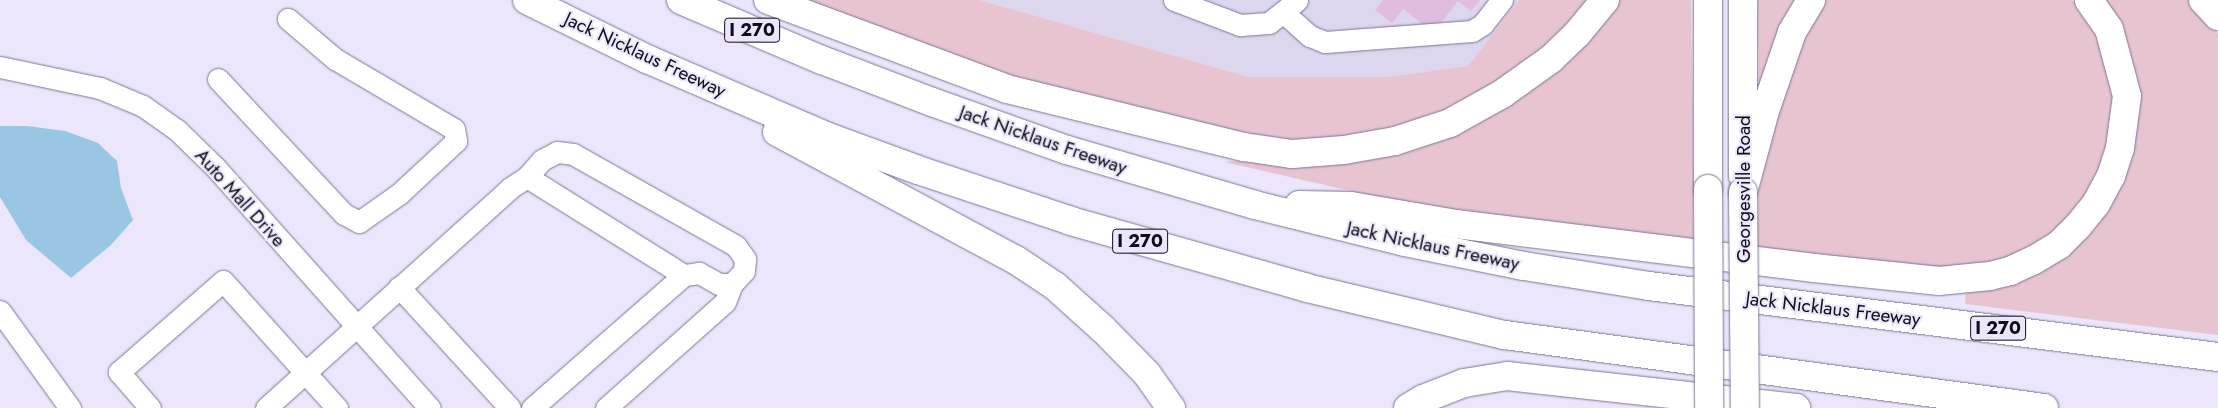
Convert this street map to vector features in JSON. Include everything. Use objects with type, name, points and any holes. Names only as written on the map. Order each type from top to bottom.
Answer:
[{"type":"main road","name":"Jack Nicklaus Freeway","points":[[527,0],[647,59],[828,137],[918,170],[1089,226],[1307,288],[1505,334],[2044,408]]},
{"type":"main road","name":"Jack Nicklaus Freeway","points":[[681,0],[822,60],[932,102],[1104,162],[1255,205],[1405,242],[1524,266],[1640,284],[2218,357]]},
{"type":"main road","points":[[768,0],[1007,88],[1244,147],[1292,154],[1344,150],[1395,141],[1450,122],[1502,94],[1551,59],[1577,34],[1605,0]]},
{"type":"main road","name":"Georgesville Road","points":[[1708,0],[1709,408]]},
{"type":"main road","name":"Georgesville Road","points":[[1742,0],[1745,408]]},
{"type":"main road","points":[[1744,192],[1765,111],[1792,32],[1812,0]]},
{"type":"main road","points":[[1255,205],[1351,206],[1456,224],[1814,268],[1939,281],[1990,276],[2010,271],[2034,260],[2059,245],[2096,204],[2111,176],[2120,148],[2128,96],[2109,29],[2089,0]]},
{"type":"main road","points":[[2203,0],[2218,16]]},
{"type":"main road","points":[[647,59],[702,92],[1016,260],[1055,286],[1103,329],[1147,374],[1171,408]]},
{"type":"main road","points":[[1408,408],[1423,399],[1464,383],[1507,376],[1796,408]]},
{"type":"street","points":[[1174,0],[1240,25],[1269,23],[1290,6],[1310,36],[1325,42],[1472,31],[1483,24],[1502,0]]},
{"type":"street","points":[[218,79],[344,214],[359,222],[399,194],[456,141],[454,128],[335,59],[288,19]]},
{"type":"street","name":"Auto Mall Drive","points":[[0,67],[100,88],[143,106],[177,130],[216,167],[355,326],[430,408]]},
{"type":"street","points":[[266,408],[510,188],[527,177],[542,160],[557,152],[573,154],[736,246],[745,259],[744,271],[732,284],[725,302],[606,408]]},
{"type":"street","points":[[527,177],[684,275]]},
{"type":"street","points":[[532,408],[684,275],[699,273],[720,284],[732,284]]},
{"type":"street","points":[[150,408],[119,372],[223,281],[337,408]]},
{"type":"street","points":[[399,287],[510,408]]},
{"type":"street","points":[[0,311],[70,408]]},
{"type":"shaded area","points":[[795,0],[980,0],[1249,77],[1388,77],[1468,66],[1519,0],[1593,0],[1552,44],[1506,81],[1440,118],[1319,144],[1259,141],[1049,90]]},
{"type":"shaded area","points":[[980,0],[1519,0],[1468,66],[1388,77],[1249,77]]},
{"type":"shaded area","points":[[1615,0],[1691,0],[1693,241],[1421,207],[1224,162],[1425,140]]},
{"type":"shaded area","points":[[1758,0],[1801,0],[1759,88]]},
{"type":"shaded area","points":[[1824,0],[2072,0],[2084,12],[2103,48],[2113,87],[2111,131],[2101,166],[2083,201],[2048,236],[2008,260],[1949,272],[1757,250],[1759,191],[1786,70]]},
{"type":"shaded area","points":[[2097,0],[2189,0],[2218,34],[2218,335],[1965,304],[1966,291],[2052,261],[2130,141]]},
{"type":"water","points":[[0,126],[27,126],[65,131],[98,143],[117,161],[121,188],[133,220],[111,245],[71,278],[26,240],[0,197]]},
{"type":"building","points":[[1383,0],[1480,0],[1471,11],[1458,1],[1440,24],[1422,24],[1403,9],[1392,23],[1375,10]]}]
